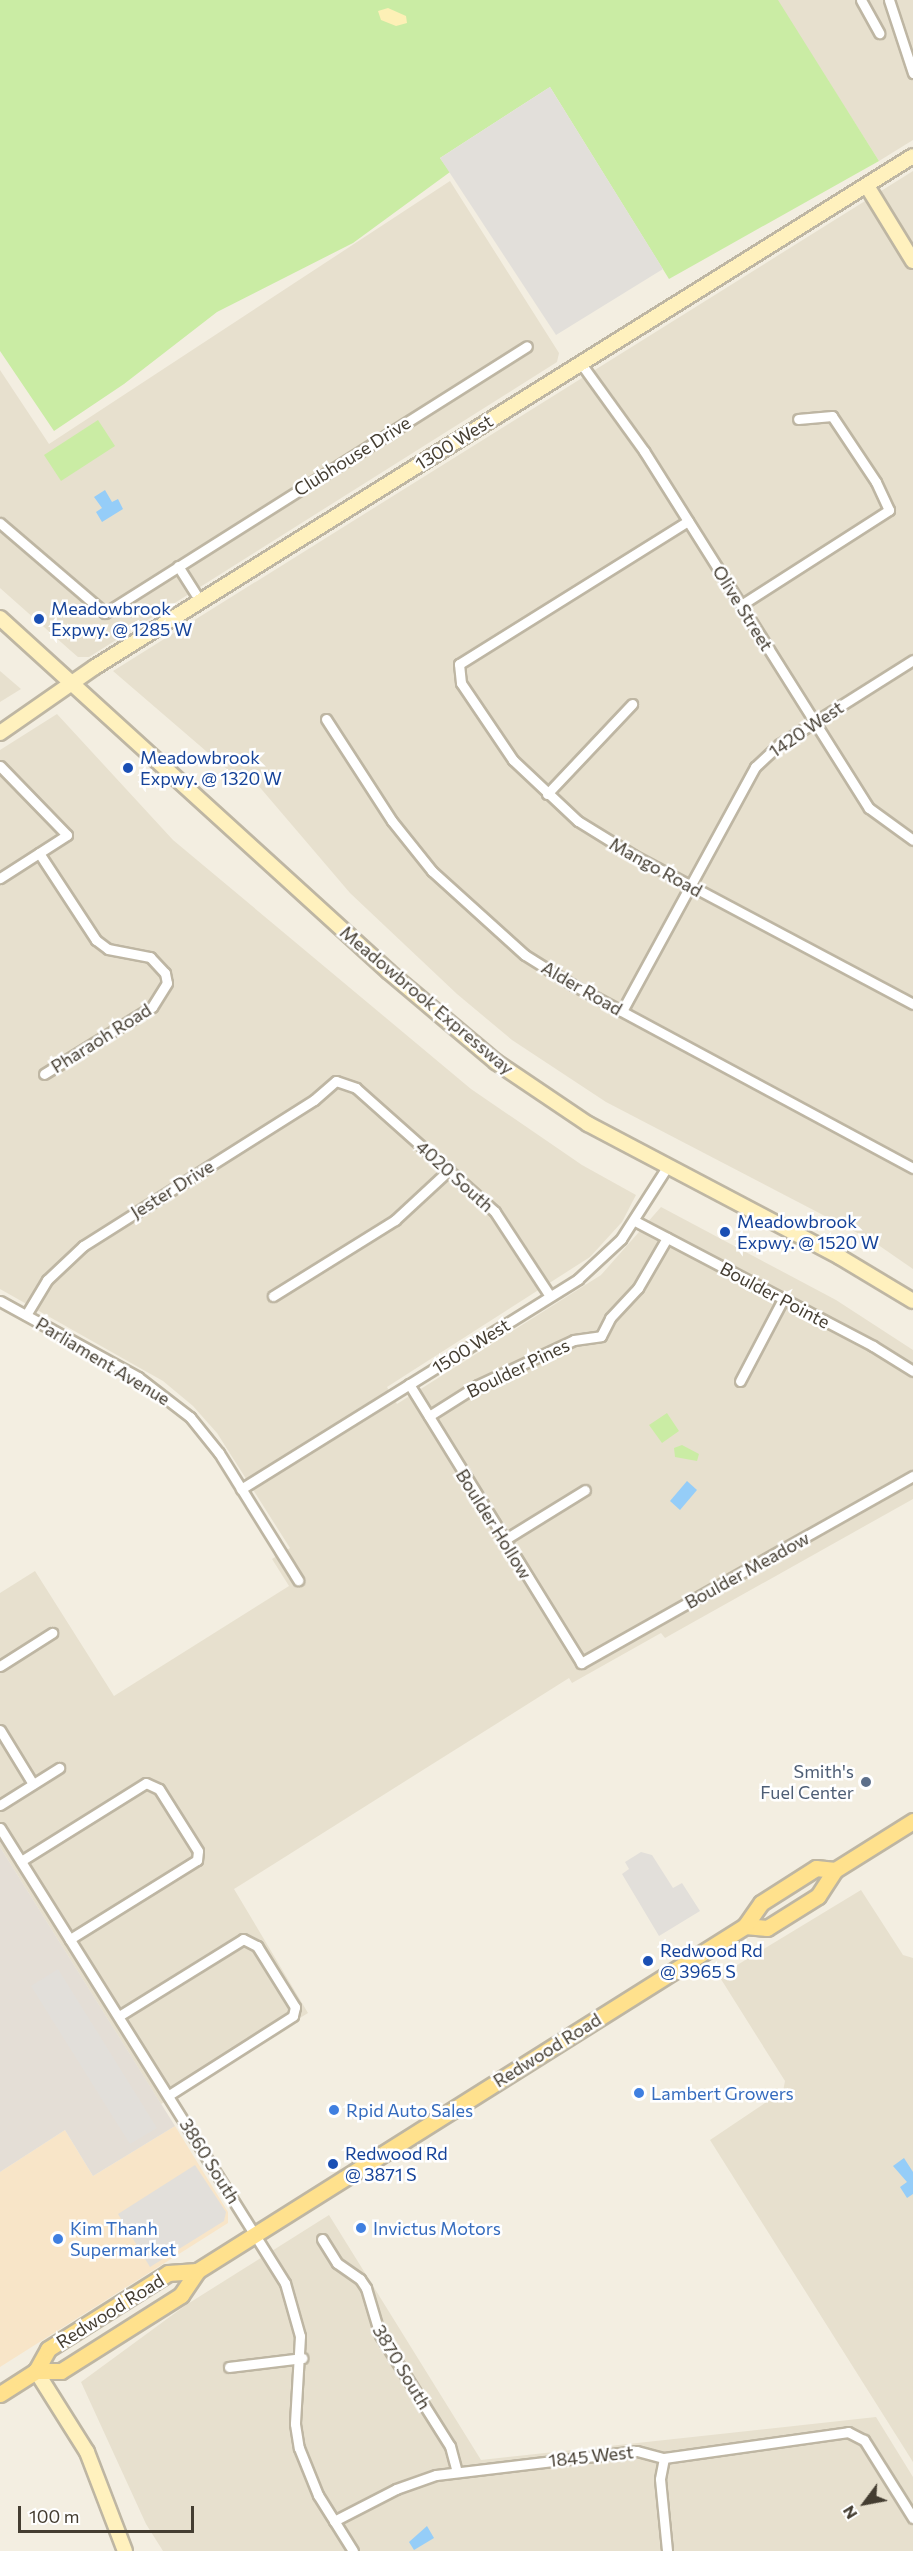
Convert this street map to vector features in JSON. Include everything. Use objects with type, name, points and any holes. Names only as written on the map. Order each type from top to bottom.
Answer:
[{"type":"main road","name":"Redwood Road","points":[[745,1926],[767,1928],[776,1923],[818,1896],[834,1870],[913,1821]]},
{"type":"main road","name":"Redwood Road","points":[[36,2371],[61,2371],[181,2295],[197,2271],[745,1926],[761,1902],[816,1868],[834,1870]]},
{"type":"main road","name":"Redwood Road","points":[[0,2394],[36,2371],[48,2349],[168,2273],[197,2271]]},
{"type":"street","points":[[861,0],[879,33]]},
{"type":"street","points":[[889,0],[910,52],[913,73]]},
{"type":"street","name":"1300 West","points":[[0,733],[200,601],[582,365],[913,156]]},
{"type":"street","points":[[867,186],[913,261]]},
{"type":"street","name":"Clubhouse Drive","points":[[0,523],[105,614],[527,346]]},
{"type":"street","name":"Olive Street","points":[[582,365],[644,451],[869,808],[913,840]]},
{"type":"street","points":[[741,605],[889,510],[876,482],[832,416],[798,419]]},
{"type":"street","name":"Mango Road","points":[[688,521],[459,664],[461,683],[493,733],[547,794],[605,839],[913,1004]]},
{"type":"street","points":[[178,566],[200,601]]},
{"type":"street","name":"Meadowbrook Expressway","points":[[0,618],[450,1024],[536,1091],[667,1167],[840,1257],[913,1301]]},
{"type":"street","name":"1420 West","points":[[622,1011],[755,767],[780,744],[913,660]]},
{"type":"street","points":[[547,794],[632,704]]},
{"type":"street","name":"Alder Road","points":[[326,719],[392,821],[439,878],[525,955],[622,1011],[913,1168]]},
{"type":"street","points":[[0,766],[67,835],[0,878]]},
{"type":"street","name":"Pharaoh Road","points":[[39,853],[96,940],[108,949],[150,957],[165,973],[167,983],[153,1007],[44,1074]]},
{"type":"street","name":"4020 South","points":[[336,1081],[356,1088],[449,1170],[506,1225],[550,1296]]},
{"type":"street","name":"Jester Drive","points":[[26,1315],[47,1280],[83,1246],[314,1100],[336,1081]]},
{"type":"street","name":"1500 West","points":[[241,1489],[550,1296],[603,1258],[635,1221],[667,1167]]},
{"type":"street","points":[[273,1296],[395,1220],[449,1170]]},
{"type":"street","name":"Boulder Pointe","points":[[635,1221],[913,1371]]},
{"type":"street","name":"Boulder Pines","points":[[429,1416],[478,1385],[574,1340],[601,1336],[610,1318],[638,1288],[667,1238]]},
{"type":"street","points":[[740,1381],[783,1299]]},
{"type":"street","name":"Parliament Avenue","points":[[0,1301],[167,1396],[211,1441],[298,1580]]},
{"type":"street","name":"Boulder Hollow","points":[[409,1384],[581,1663]]},
{"type":"street","name":"Boulder Meadow","points":[[581,1663],[913,1476]]},
{"type":"street","points":[[504,1540],[585,1490]]},
{"type":"street","points":[[0,1666],[52,1633]]},
{"type":"street","points":[[0,1731],[33,1784]]},
{"type":"street","points":[[0,1804],[59,1768]]},
{"type":"street","points":[[21,1861],[146,1783],[159,1789],[198,1851],[197,1860],[70,1939]]},
{"type":"street","name":"3860 South","points":[[0,1828],[285,2283],[294,2309],[302,2358],[295,2424],[299,2448],[305,2471],[353,2551]]},
{"type":"street","points":[[119,2016],[243,1939],[256,1946],[295,2007],[293,2016],[169,2095]]},
{"type":"street","name":"3870 South","points":[[322,2240],[337,2263],[360,2279],[366,2288],[374,2322],[450,2446],[457,2472]]},
{"type":"street","points":[[229,2367],[302,2358]]},
{"type":"street","points":[[36,2371],[87,2452],[125,2551]]},
{"type":"street","name":"1845 West","points":[[334,2521],[415,2481],[457,2472],[637,2451],[664,2458],[840,2432],[856,2433],[913,2518]]},
{"type":"street","points":[[664,2458],[660,2480],[667,2551]]},
{"type":"shaded area","points":[[777,0],[913,0],[913,140],[879,161]]},
{"type":"shaded area","points":[[550,87],[663,269],[556,335],[440,158]]},
{"type":"shaded area","points":[[913,171],[913,1269],[871,1240],[606,1102],[512,1040],[457,994],[350,893],[257,784],[249,788],[113,671]]},
{"type":"shaded area","points":[[450,181],[559,353],[557,362],[89,657],[78,657],[0,588],[0,370],[49,444]]},
{"type":"shaded area","points":[[0,671],[21,689],[0,702]]},
{"type":"shaded area","points":[[57,714],[173,840],[471,1089],[582,1165],[636,1195],[622,1222],[590,1257],[387,1387],[397,1404],[601,1275],[661,1207],[836,1300],[913,1350],[913,1499],[665,1638],[661,1633],[572,1683],[569,1678],[234,1889],[308,2013],[161,2104],[0,1847],[0,1593],[35,1571],[114,1696],[289,1586],[272,1559],[290,1548],[217,1433],[193,1406],[163,1381],[0,1289],[0,750]]},
{"type":"shaded area","points":[[0,1847],[175,2126],[93,2176],[65,2130],[0,2172]]},
{"type":"shaded area","points":[[641,1852],[652,1855],[673,1888],[682,1883],[700,1911],[659,1936],[622,1874],[629,1869],[625,1862]]},
{"type":"shaded area","points":[[861,1890],[903,1955],[913,1958],[913,2462],[710,2140],[783,2091],[785,2081],[719,1976]]},
{"type":"shaded area","points":[[58,1969],[157,2128],[130,2144],[31,1986]]},
{"type":"shaded area","points":[[175,2126],[228,2212],[228,2223],[0,2367],[0,2172],[65,2130],[93,2176]]},
{"type":"shaded area","points":[[195,2165],[226,2212],[224,2221],[150,2267],[118,2214]]},
{"type":"shaded area","points":[[329,2215],[481,2460],[876,2417],[913,2477],[913,2551],[163,2551],[146,2524],[81,2382],[186,2305]]},
{"type":"green space","points":[[0,0],[778,0],[879,161],[669,279],[550,87],[440,158],[450,172],[353,243],[217,312],[124,384],[54,431],[0,351]]},
{"type":"green space","points":[[98,420],[115,446],[61,481],[44,455]]},
{"type":"green space","points":[[667,1413],[679,1431],[662,1443],[649,1425]]},
{"type":"green space","points":[[682,1445],[699,1454],[697,1461],[675,1457],[674,1448]]},
{"type":"sand","points":[[388,8],[406,16],[407,23],[396,26],[381,20],[378,11]]},
{"type":"water","points":[[105,490],[112,502],[118,499],[123,509],[102,522],[96,512],[102,508],[94,497]]},
{"type":"water","points":[[687,1481],[697,1490],[680,1510],[670,1501]]},
{"type":"water","points":[[904,2158],[913,2172],[913,2194],[907,2198],[900,2187],[907,2182],[893,2166]]},
{"type":"water","points":[[427,2526],[434,2538],[414,2550],[409,2542]]},
{"type":"place","name":"Meadowbrook Expwy. @ 1285 W","points":[[39,619]]},
{"type":"place","name":"Meadowbrook Expwy. @ 1320 W","points":[[128,768]]},
{"type":"place","name":"Meadowbrook Expwy. @ 1520 W","points":[[725,1232]]},
{"type":"place","name":"Smith's Fuel Center","points":[[866,1782]]},
{"type":"place","name":"Redwood Rd @ 3965 S","points":[[648,1961]]},
{"type":"place","name":"Lambert Growers","points":[[639,2093]]},
{"type":"place","name":"Rpid Auto Sales","points":[[334,2110]]},
{"type":"place","name":"Redwood Rd @ 3871 S","points":[[333,2164]]},
{"type":"place","name":"Invictus Motors","points":[[361,2228]]},
{"type":"place","name":"Kim Thanh Supermarket","points":[[58,2239]]}]
